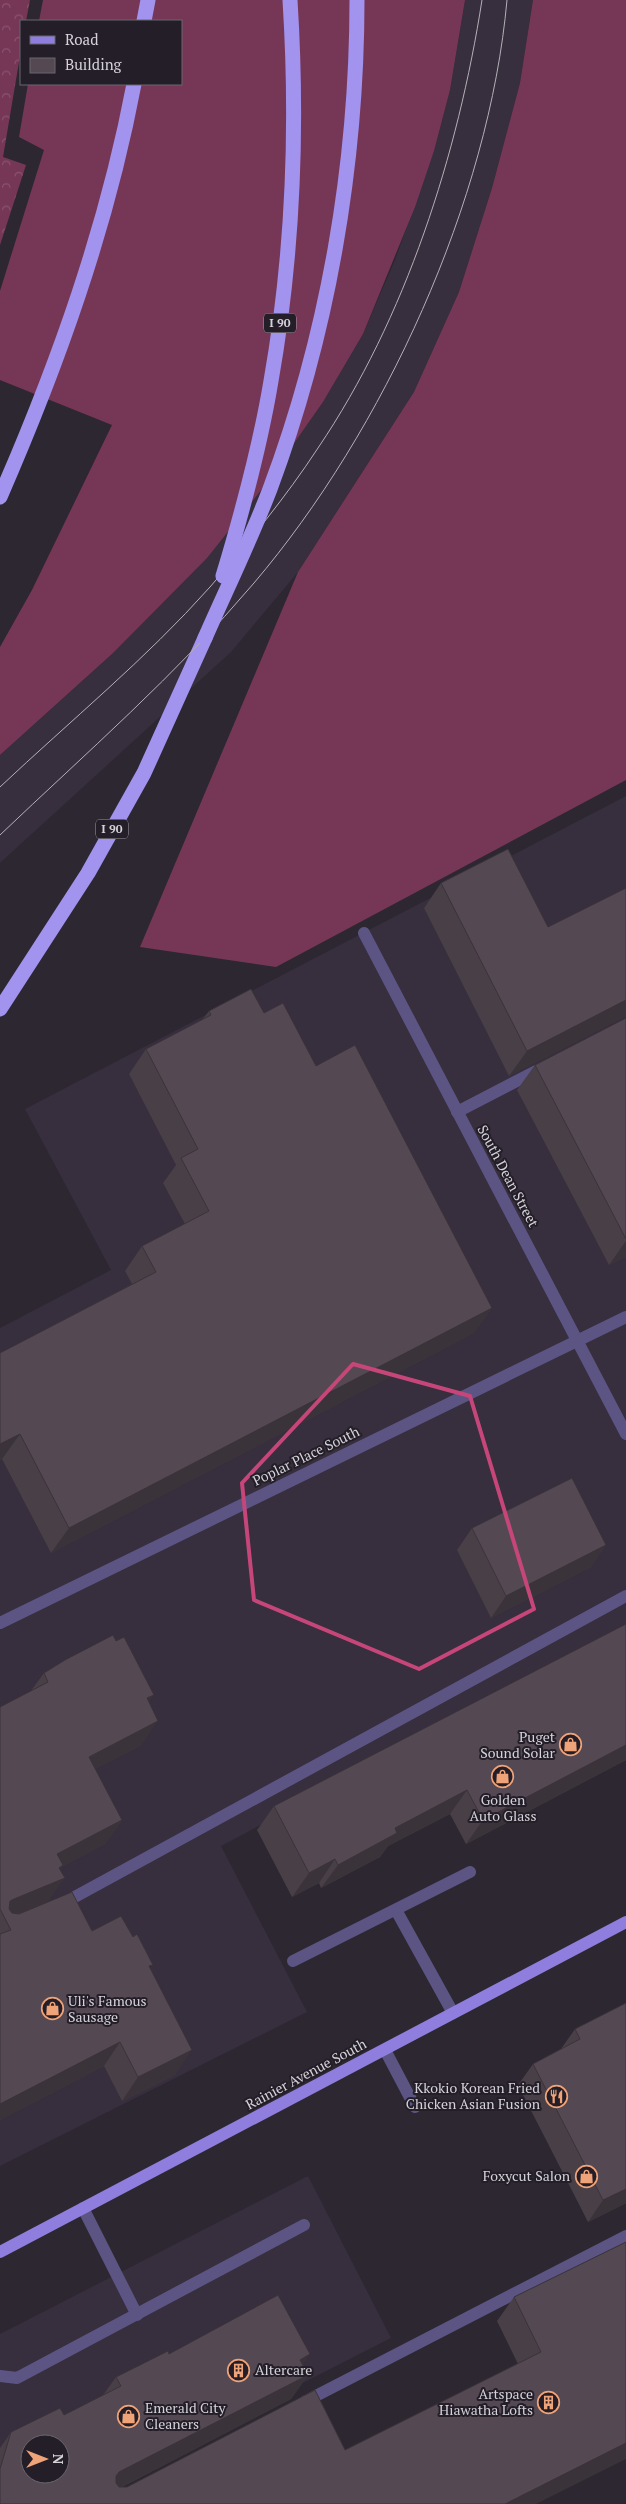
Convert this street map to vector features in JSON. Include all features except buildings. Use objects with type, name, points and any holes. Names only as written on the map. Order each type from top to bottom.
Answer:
[{"type":"highway","points":[[144,20],[148,0]]},
{"type":"highway","name":"I 90","points":[[0,1009],[88,873],[144,773],[205,638],[254,463],[271,383],[283,300],[293,132],[293,44],[290,0]]},
{"type":"highway","points":[[205,638],[270,490],[295,416],[316,339],[336,243],[348,157],[357,48],[357,0]]},
{"type":"highway","points":[[0,497],[70,326],[103,214],[134,85]]},
{"type":"main road","name":"Rainier Avenue South","points":[[0,2252],[626,1922]]},
{"type":"street","name":"South Dean Street","points":[[364,933],[626,1434]]},
{"type":"street","points":[[457,1112],[555,1062]]},
{"type":"street","name":"Poplar Place South","points":[[0,1623],[626,1317]]},
{"type":"street","points":[[48,1911],[626,1596]]},
{"type":"street","points":[[293,1961],[470,1872]]},
{"type":"street","points":[[396,1910],[453,2013]]},
{"type":"street","points":[[385,2050],[415,2107]]},
{"type":"street","points":[[82,2208],[137,2315]]},
{"type":"street","points":[[0,2376],[17,2378],[304,2225]]},
{"type":"street","points":[[290,2409],[626,2236]]},
{"type":"highlighted area","points":[[353,1364],[470,1396],[534,1609],[419,1669],[254,1600],[242,1483]]},
{"type":"shaded area","points":[[465,0],[533,0],[520,83],[492,188],[459,292],[414,392],[298,572],[231,652],[0,863],[0,755],[112,654],[262,489],[323,402],[363,334],[395,260],[434,151],[450,90]]},
{"type":"shaded area","points":[[626,796],[626,1632],[221,1846],[307,2012],[0,2166],[0,1328],[111,1270],[25,1109]]},
{"type":"shaded area","points":[[308,2176],[391,2338],[65,2504],[0,2504],[0,2334]]},
{"type":"green space","points":[[0,0],[30,0],[26,20],[20,20],[20,56],[3,157],[26,165],[0,245]]},
{"type":"green space","points":[[43,0],[465,0],[450,90],[434,151],[415,207],[363,334],[323,402],[262,489],[207,558],[112,654],[0,755],[0,647],[32,590],[112,425],[0,380],[0,291],[44,150],[19,137],[28,85],[182,85],[182,20],[39,20]]},
{"type":"green space","points":[[533,0],[626,0],[626,780],[276,967],[140,947],[298,572],[414,392],[459,292],[492,188],[520,83]]},
{"type":"tram line","points":[[0,787],[134,665],[210,587],[280,502],[318,448],[349,398],[377,345],[402,290],[424,233],[459,117],[482,0]]},
{"type":"tram line","points":[[0,835],[162,681],[225,617],[301,522],[346,456],[386,384],[422,310],[453,232],[478,154],[496,76],[507,0]]},
{"type":"place","name":"Puget Sound Solar","points":[[571,1745]]},
{"type":"place","name":"Golden Auto Glass","points":[[503,1777]]},
{"type":"place","name":"Uli's Famous Sausage","points":[[52,2009]]},
{"type":"place","name":"Kkokio Korean Fried Chicken Asian Fusion","points":[[556,2096]]},
{"type":"place","name":"Foxycut Salon","points":[[586,2176]]},
{"type":"place","name":"Altercare","points":[[239,2370]]},
{"type":"place","name":"Artspace Hiawatha Lofts","points":[[549,2402]]},
{"type":"place","name":"Emerald City Cleaners","points":[[129,2416]]}]
